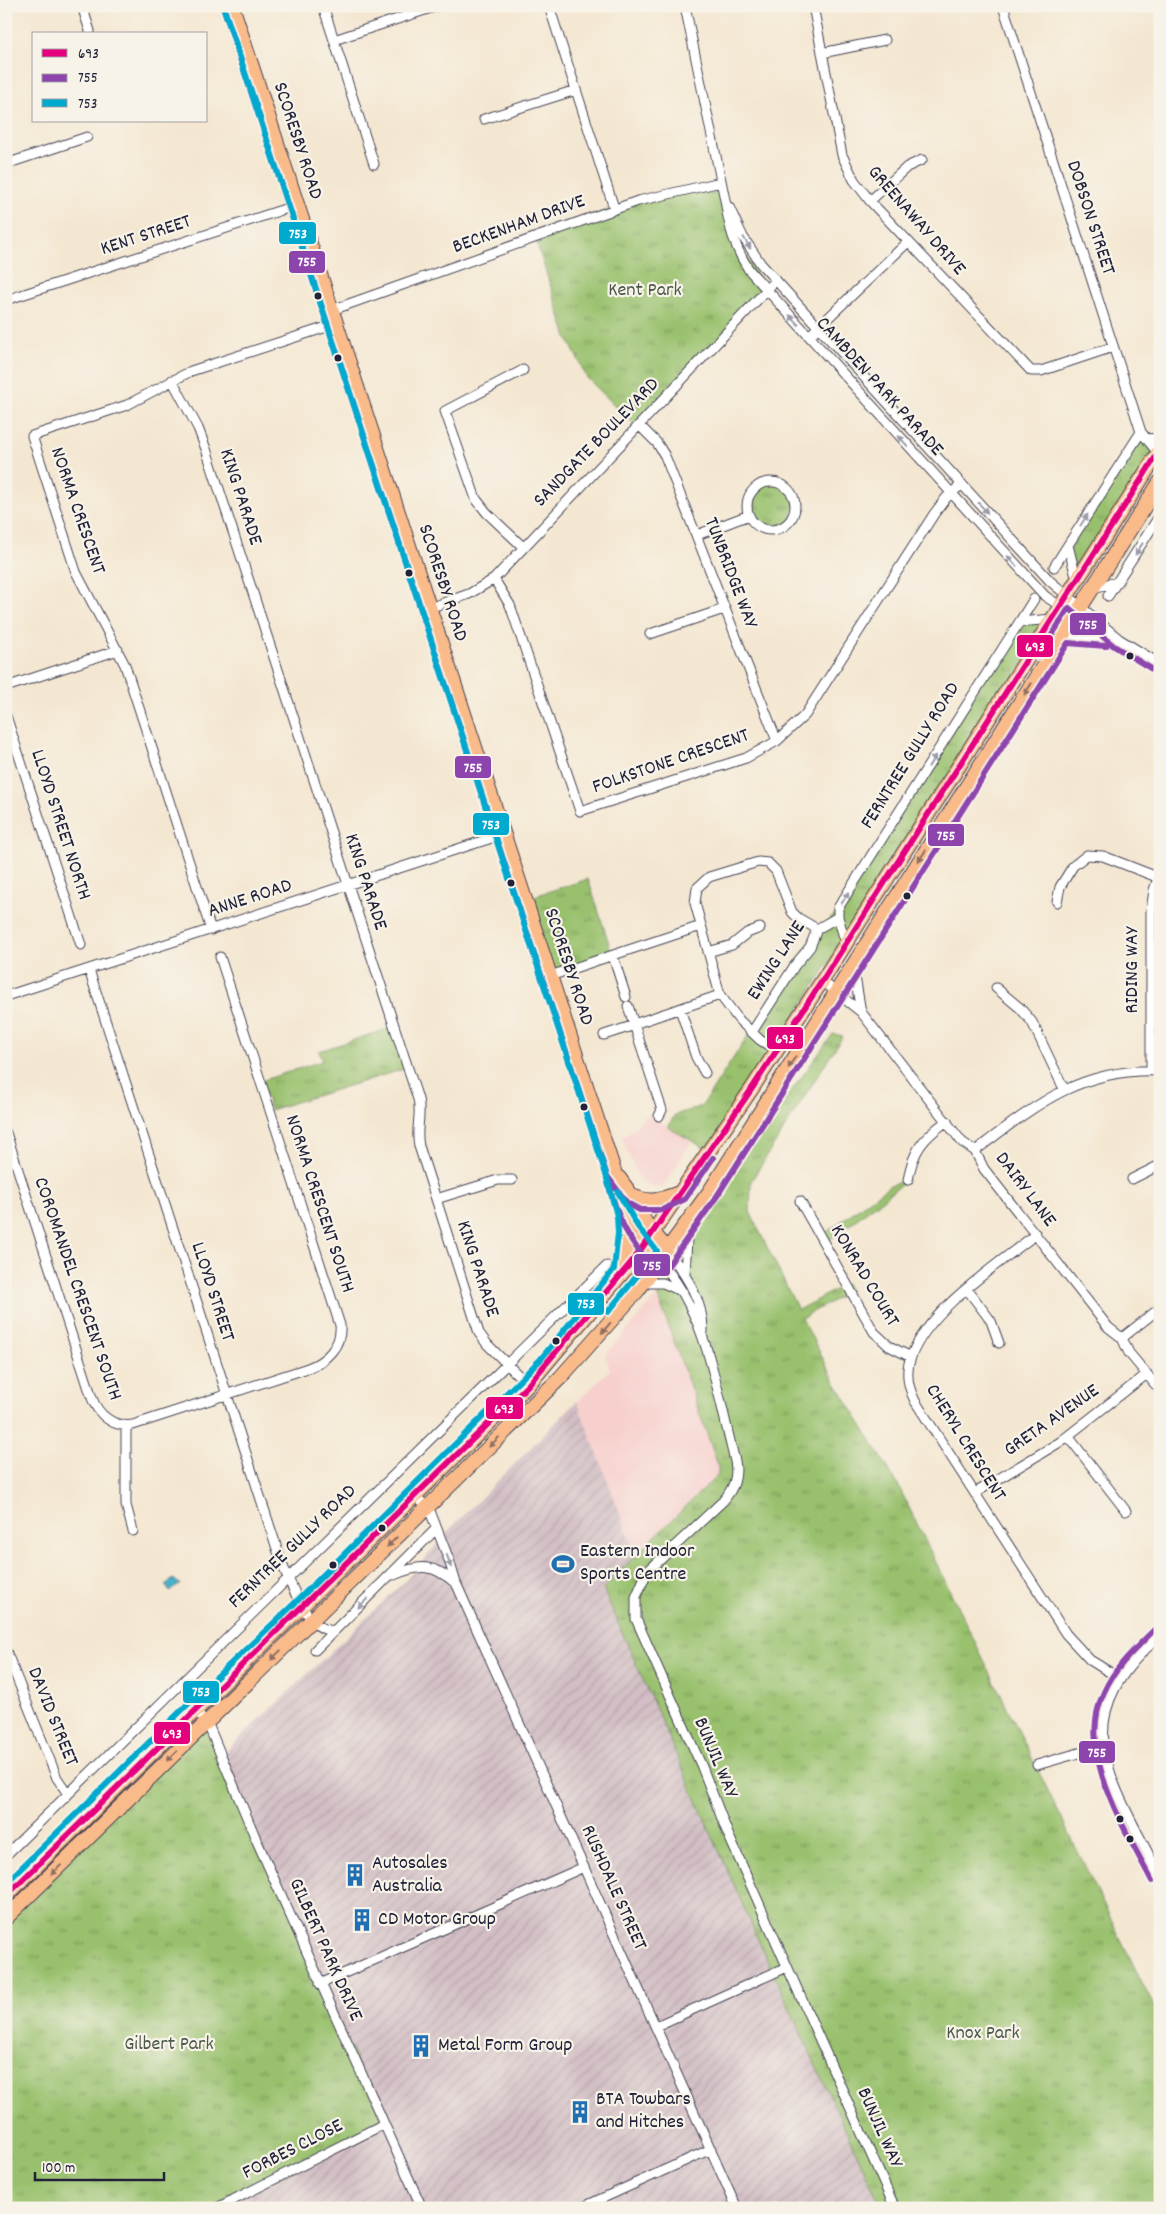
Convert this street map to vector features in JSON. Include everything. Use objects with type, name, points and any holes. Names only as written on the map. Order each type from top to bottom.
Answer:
[{"type":"main road","name":"SCORESBY ROAD","points":[[232,6],[614,1171],[626,1215],[645,1245],[664,1256]]},
{"type":"main road","points":[[6,1896],[528,1385],[645,1245],[846,944],[1159,451]]},
{"type":"main road","points":[[7,1916],[560,1378],[597,1338],[644,1282],[688,1223],[1160,482]]},
{"type":"main road","name":"SCORESBY ROAD","points":[[614,1171],[654,1232],[664,1256]]},
{"type":"main road","points":[[632,1196],[642,1201],[652,1202],[660,1201],[679,1193]]},
{"type":"main road","points":[[622,1273],[627,1233],[626,1215]]},
{"type":"street","points":[[82,6],[90,31]]},
{"type":"street","points":[[323,6],[374,164]]},
{"type":"street","points":[[334,40],[437,6]]},
{"type":"street","points":[[549,6],[614,208]]},
{"type":"street","name":"CAMBDEN PARK PARADE","points":[[685,6],[725,200],[729,229],[735,247],[748,270],[1033,584],[1059,607]]},
{"type":"street","name":"GREENAWAY DRIVE","points":[[813,6],[842,154],[854,180],[870,201],[1032,376],[1113,347]]},
{"type":"street","name":"DOBSON STREET","points":[[1002,6],[1113,347],[1144,436],[1159,451]]},
{"type":"street","points":[[822,53],[885,40]]},
{"type":"street","points":[[484,119],[576,90]]},
{"type":"street","points":[[6,164],[87,137]]},
{"type":"street","points":[[870,201],[907,168],[922,160]]},
{"type":"street","name":"BECKENHAM DRIVE","points":[[332,310],[614,208],[649,197],[721,182]]},
{"type":"street","name":"CAMBDEN PARK PARADE","points":[[725,200],[748,245],[776,280],[1043,573],[1059,607]]},
{"type":"street","name":"KENT STREET","points":[[6,300],[297,205]]},
{"type":"street","points":[[809,336],[908,242]]},
{"type":"street","name":"SANDGATE BOULEVARD","points":[[429,608],[469,594],[494,578],[776,280]]},
{"type":"street","name":"NORMA CRESCENT","points":[[211,930],[125,665],[76,572],[32,436],[127,405],[192,371],[336,324]]},
{"type":"street","points":[[523,370],[446,411],[468,482],[476,498],[487,513],[523,547]]},
{"type":"street","name":"KING PARADE","points":[[172,380],[198,428],[206,449],[418,1099],[420,1110],[417,1139],[479,1333],[487,1344],[528,1385]]},
{"type":"street","name":"TUNBRIDGE WAY","points":[[639,425],[657,443],[665,456],[777,741]]},
{"type":"street","points":[[1054,567],[1144,436],[1160,438]]},
{"type":"street","points":[[766,482],[782,484],[794,496],[795,511],[787,524],[781,528],[765,529],[753,521],[749,515],[748,498],[758,485],[766,482]]},
{"type":"street","name":"FOLKSTONE CRESCENT","points":[[494,578],[510,604],[580,811],[746,758],[777,741],[797,724],[813,704],[934,514],[962,484]]},
{"type":"street","points":[[696,535],[749,515]]},
{"type":"street","points":[[1108,596],[1160,515]]},
{"type":"street","points":[[1068,546],[1076,581]]},
{"type":"street","points":[[1033,584],[1043,573]]},
{"type":"street","points":[[1092,588],[1118,582]]},
{"type":"street","name":"FERNTREE GULLY ROAD","points":[[838,917],[838,910],[843,901],[1034,599]]},
{"type":"street","points":[[1059,607],[1078,612],[1106,637]]},
{"type":"street","points":[[1020,622],[1059,607],[1078,612],[1160,664]]},
{"type":"street","points":[[650,634],[724,609]]},
{"type":"street","points":[[1062,636],[1069,634],[1118,639]]},
{"type":"street","points":[[6,688],[118,650]]},
{"type":"street","name":"LLOYD STREET NORTH","points":[[6,716],[81,945]]},
{"type":"street","name":"ANNE ROAD","points":[[6,996],[504,834]]},
{"type":"street","points":[[1057,902],[1060,886],[1073,866],[1087,856],[1103,856],[1158,875]]},
{"type":"street","points":[[776,1050],[752,1032],[734,1014],[720,995],[695,899],[699,884],[709,878],[762,862],[771,864],[776,871],[794,915],[817,929]]},
{"type":"street","name":"RIDING WAY","points":[[1155,1071],[1155,973],[1152,903],[1158,875]]},
{"type":"street","points":[[838,917],[846,944]]},
{"type":"street","name":"EWING LANE","points":[[752,1032],[795,965],[810,947],[817,929],[838,917]]},
{"type":"street","points":[[550,976],[701,926]]},
{"type":"street","points":[[708,952],[732,945],[747,933],[760,928]]},
{"type":"street","points":[[613,956],[662,1110],[659,1116]]},
{"type":"street","name":"NORMA CRESCENT SOUTH","points":[[220,957],[340,1331],[338,1343],[315,1365],[227,1394]]},
{"type":"street","name":"DAIRY LANE","points":[[853,965],[861,1012]]},
{"type":"street","name":"LLOYD STREET","points":[[89,970],[279,1555],[311,1621]]},
{"type":"street","name":"DAIRY LANE","points":[[822,981],[837,991],[861,1012],[962,1142],[975,1151],[982,1167],[1108,1327],[1122,1338],[1129,1353],[1160,1390]]},
{"type":"street","points":[[996,988],[1020,1008],[1032,1022],[1064,1089]]},
{"type":"street","points":[[604,1035],[720,995]]},
{"type":"street","points":[[680,1008],[696,1057],[705,1073]]},
{"type":"street","points":[[975,1151],[1038,1104],[1064,1089],[1109,1075],[1155,1071]]},
{"type":"street","points":[[908,1180],[912,1161],[922,1142],[947,1121]]},
{"type":"street","name":"COROMANDEL CRESCENT SOUTH","points":[[6,1133],[95,1406],[108,1419],[126,1426],[227,1394]]},
{"type":"street","points":[[1132,1179],[1160,1165]]},
{"type":"street","points":[[436,1199],[498,1180],[512,1180]]},
{"type":"street","name":"KONRAD COURT","points":[[800,1201],[874,1332],[889,1346],[911,1357]]},
{"type":"street","points":[[685,1274],[688,1223]]},
{"type":"street","name":"CHERYL CRESCENT","points":[[1036,1234],[967,1289],[930,1325],[911,1357],[908,1371],[912,1394],[1072,1642],[1097,1665],[1119,1678]]},
{"type":"street","name":"BUNJIL WAY","points":[[664,1256],[685,1274],[700,1307],[704,1326],[703,1337]]},
{"type":"street","name":"BUNJIL WAY","points":[[664,1256],[671,1274],[683,1293],[703,1337],[735,1461],[735,1478],[732,1490],[723,1501],[647,1572],[636,1597],[636,1619],[787,1967],[895,2208]]},
{"type":"street","name":"FERNTREE GULLY ROAD","points":[[6,1855],[607,1266]]},
{"type":"street","points":[[644,1282],[663,1283],[683,1293]]},
{"type":"street","points":[[967,1289],[991,1320],[999,1343]]},
{"type":"street","points":[[1122,1338],[1160,1308]]},
{"type":"street","name":"GRETA AVENUE","points":[[975,1493],[1068,1436],[1147,1374]]},
{"type":"street","points":[[126,1426],[126,1506],[133,1531]]},
{"type":"street","points":[[1068,1436],[1126,1511]]},
{"type":"street","name":"RUSHDALE STREET","points":[[416,1496],[427,1508],[449,1560],[456,1583],[737,2208]]},
{"type":"street","points":[[314,1650],[391,1576],[436,1529]]},
{"type":"street","points":[[391,1576],[409,1568],[424,1567],[442,1573],[456,1583]]},
{"type":"street","points":[[311,1621],[325,1631],[335,1630]]},
{"type":"street","points":[[1160,1636],[1131,1663],[1119,1678],[1107,1708],[1103,1746],[1110,1776],[1160,1876]]},
{"type":"street","name":"DAVID STREET","points":[[6,1651],[57,1778],[68,1794]]},
{"type":"street","name":"GILBERT PARK DRIVE","points":[[194,1710],[207,1722],[320,1984],[422,2208]]},
{"type":"street","points":[[1037,1765],[1103,1746]]},
{"type":"street","points":[[320,1984],[584,1867]]},
{"type":"street","points":[[656,2026],[787,1967]]},
{"type":"street","name":"FORBES CLOSE","points":[[217,2208],[384,2124]]},
{"type":"street","points":[[581,2208],[711,2149]]},
{"type":"shaded area","points":[[648,1115],[692,1141],[662,1189],[640,1182],[622,1138]]},
{"type":"shaded area","points":[[658,1295],[718,1465],[718,1475],[634,1555],[577,1401],[610,1370],[605,1355]]},
{"type":"shaded area","points":[[577,1401],[636,1555],[603,1590],[768,1962],[882,2208],[217,2208],[221,1756],[406,1580],[449,1530]]},
{"type":"green space","name":"Kent Park","points":[[721,182],[729,229],[766,290],[637,427],[587,378],[567,337],[535,238],[614,208]]},
{"type":"green space","points":[[1141,432],[1158,453],[1077,581],[1068,545]]},
{"type":"green space","points":[[766,482],[776,482],[788,489],[795,501],[795,511],[788,523],[776,530],[766,530],[758,526],[751,519],[747,511],[747,501],[751,493],[758,486]]},
{"type":"green space","points":[[1052,619],[708,1150],[668,1127],[675,1115],[702,1106],[816,932],[837,913],[1020,622]]},
{"type":"green space","points":[[588,879],[613,956],[550,976],[525,899]]},
{"type":"green space","points":[[394,1027],[407,1068],[270,1110],[261,1081],[322,1061],[319,1051]]},
{"type":"green space","name":"Knox Park","points":[[833,1034],[843,1036],[751,1181],[750,1212],[798,1310],[846,1284],[850,1291],[802,1318],[834,1380],[897,1483],[1160,2019],[1160,2208],[882,2208],[768,1962],[603,1589],[718,1475],[718,1465],[656,1291],[729,1177]]},
{"type":"green space","points":[[908,1180],[824,1244],[820,1237],[890,1185]]},
{"type":"green space","name":"Gilbert Park","points":[[207,1722],[384,2124],[217,2208],[6,2208],[6,1918]]},
{"type":"water","points":[[173,1579],[180,1584],[170,1592],[165,1585]]},
{"type":"transit line","name":"755","points":[[224,9],[612,1196],[625,1229],[637,1248],[654,1267],[661,1270],[667,1267],[717,1196],[1068,643],[1106,646]]},
{"type":"transit line","name":"753","points":[[6,1883],[188,1704],[297,1601],[540,1360],[614,1269],[618,1233],[617,1216],[606,1174],[224,9]]},
{"type":"transit line","name":"693","points":[[6,1896],[528,1385],[635,1258],[751,1090],[822,981],[1160,450]]},
{"type":"transit line","name":"755","points":[[1038,657],[1069,608],[1114,646],[1155,671]]},
{"type":"transit line","name":"755","points":[[607,1176],[627,1203],[640,1210],[662,1210],[685,1199],[713,1158]]},
{"type":"transit line","name":"753","points":[[608,1312],[657,1251],[638,1227],[618,1192]]},
{"type":"transit line","name":"755","points":[[1152,1881],[1117,1814],[1107,1790],[1099,1765],[1095,1740],[1097,1715],[1104,1692],[1114,1674],[1126,1659],[1154,1630]]},
{"type":"place","name":"Eastern Indoor Sports Centre","points":[[563,1564]]},
{"type":"place","name":"Autosales Australia","points":[[355,1875]]},
{"type":"place","name":"CD Motor Group","points":[[362,1920]]},
{"type":"place","name":"Metal Form Group","points":[[421,2046]]},
{"type":"place","name":"BTA Towbars and Hitches","points":[[580,2112]]}]
